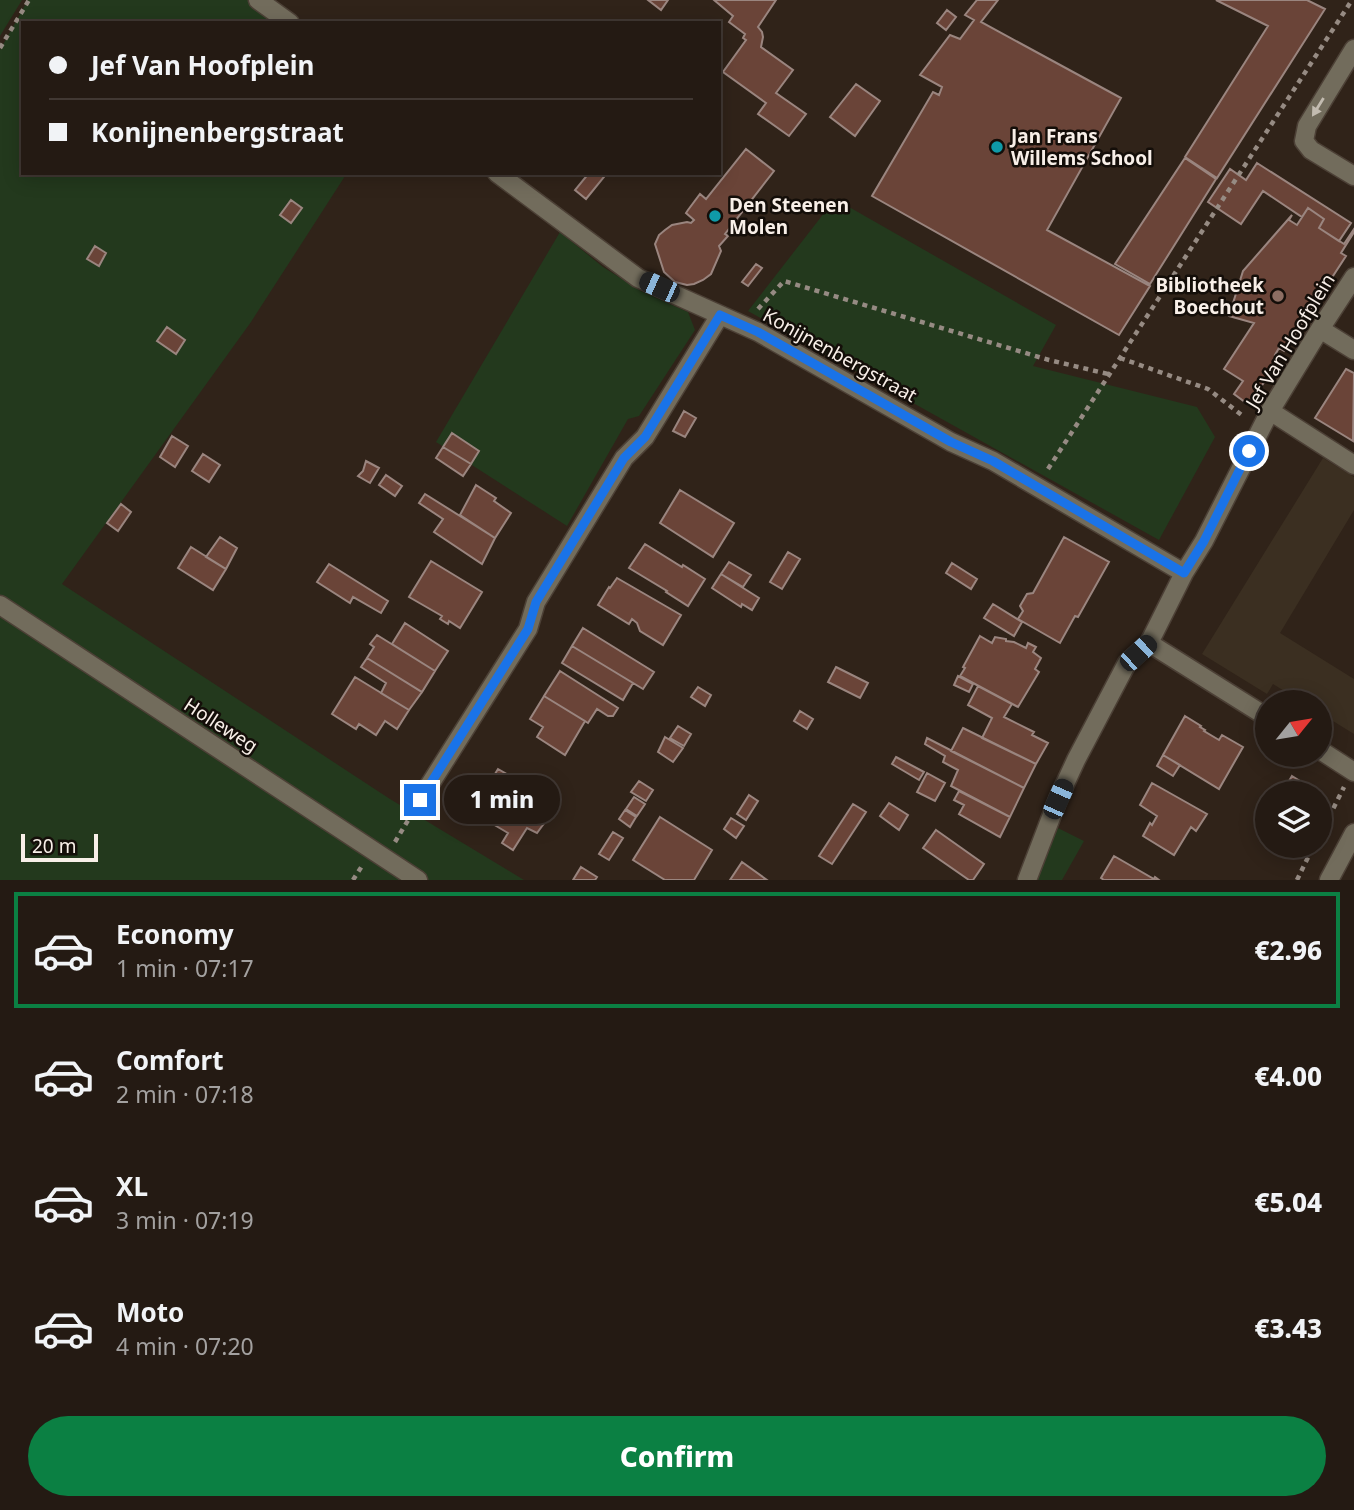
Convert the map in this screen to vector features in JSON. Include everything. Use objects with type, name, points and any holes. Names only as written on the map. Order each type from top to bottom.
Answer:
[{"type":"street","points":[[258,0],[287,21]]},
{"type":"street","points":[[1353,172],[1311,150],[1304,141],[1307,126],[1354,49]]},
{"type":"street","name":"Konijnenbergstraat","points":[[500,175],[638,278],[744,325],[951,442],[993,461],[1037,486]]},
{"type":"street","name":"Jef Van Hoofplein","points":[[1027,880],[1058,799],[1127,663],[1149,643],[1270,411],[1354,277]]},
{"type":"street","points":[[420,800],[528,629],[536,602],[624,458],[645,437],[720,315]]},
{"type":"street","points":[[1320,329],[1354,350]]},
{"type":"street","points":[[1270,411],[1354,465]]},
{"type":"street","points":[[1037,486],[1184,573]]},
{"type":"street","name":"Holleweg","points":[[0,605],[418,880]]},
{"type":"street","points":[[1149,643],[1255,709]]},
{"type":"street","points":[[1332,758],[1353,772]]},
{"type":"street","points":[[1329,880],[1354,833]]},
{"type":"path","points":[[0,48],[29,0]]},
{"type":"path","points":[[1037,486],[1352,0]]},
{"type":"path","points":[[744,325],[784,281],[1038,357],[1108,374]]},
{"type":"path","points":[[1120,358],[1208,389],[1261,429]]},
{"type":"path","points":[[1332,812],[1353,772]]},
{"type":"path","points":[[386,858],[420,800]]},
{"type":"path","points":[[1297,880],[1308,858]]},
{"type":"shaded area","points":[[1323,458],[1354,477],[1354,510],[1280,633],[1354,679],[1354,734],[1332,720],[1332,690],[1283,690],[1273,684],[1269,690],[1260,690],[1202,654]]},
{"type":"green space","points":[[0,0],[22,0],[0,36]]},
{"type":"green space","points":[[28,0],[252,0],[278,21],[21,21],[21,175],[346,175],[251,322],[62,584],[390,799],[524,880],[0,880],[0,50]]},
{"type":"green space","points":[[835,199],[1056,325],[1033,366],[1197,407],[1215,437],[1159,540],[748,311]]},
{"type":"green space","points":[[560,232],[603,267],[641,291],[688,312],[695,330],[639,416],[628,419],[567,526],[436,442]]},
{"type":"green space","points":[[1058,828],[1084,841],[1062,880],[1037,880]]},
{"type":"building","points":[[648,0],[668,0],[661,10]]},
{"type":"building","points":[[714,0],[776,0],[758,27],[763,37],[761,47],[793,70],[776,93],[806,114],[789,136],[758,114],[766,103],[723,72],[746,40],[743,38],[745,34],[729,22],[733,16]]},
{"type":"building","name":"Jan Frans Willems School","points":[[977,0],[998,0],[981,22],[1121,98],[1047,230],[1150,286],[1119,335],[872,196],[933,92],[939,95],[942,87],[920,75],[950,35],[960,39],[974,20],[965,15]]},
{"type":"building","name":"Jan Frans Willems School","points":[[1216,0],[1307,0],[1325,9],[1217,178],[1185,157],[1268,26]]},
{"type":"building","points":[[947,10],[956,17],[946,30],[937,23]]},
{"type":"building","points":[[856,84],[880,101],[855,136],[830,117]]},
{"type":"building","name":"Den Steenen Molen","points":[[746,149],[774,171],[725,234],[728,236],[719,246],[721,251],[711,274],[694,284],[675,282],[664,272],[655,244],[659,235],[672,225],[691,223],[694,220],[686,213],[688,210],[700,194],[706,199]]},
{"type":"building","points":[[1185,158],[1216,179],[1150,284],[1115,264]]},
{"type":"building","points":[[1257,163],[1351,223],[1339,241],[1319,228],[1324,219],[1308,208],[1302,217],[1263,191],[1241,224],[1208,202],[1230,169],[1246,180]]},
{"type":"building","points":[[587,175],[604,177],[586,199],[575,190]]},
{"type":"building","points":[[291,200],[302,208],[291,223],[280,215]]},
{"type":"building","name":"Bibliotheek Boechout","points":[[1308,208],[1324,219],[1319,228],[1344,244],[1354,229],[1354,232],[1341,253],[1346,256],[1284,351],[1279,348],[1275,355],[1280,358],[1249,405],[1234,394],[1243,381],[1224,369],[1254,323],[1229,316],[1243,271],[1292,215],[1289,220],[1297,225]]},
{"type":"building","points":[[95,246],[106,253],[99,266],[87,259]]},
{"type":"building","points":[[756,264],[762,268],[748,286],[742,282]]},
{"type":"building","points":[[167,327],[185,340],[176,354],[157,341]]},
{"type":"building","points":[[1346,369],[1354,373],[1353,441],[1315,418]]},
{"type":"building","points":[[684,411],[696,418],[685,437],[673,431]]},
{"type":"building","points":[[452,433],[479,451],[471,464],[443,447]]},
{"type":"building","points":[[172,436],[188,446],[175,467],[160,457]]},
{"type":"building","points":[[443,447],[471,464],[463,476],[436,458]]},
{"type":"building","points":[[203,454],[220,465],[209,482],[192,471]]},
{"type":"building","points":[[366,461],[379,468],[370,483],[358,476]]},
{"type":"building","points":[[386,475],[402,486],[395,496],[379,485]]},
{"type":"building","points":[[476,485],[496,498],[494,501],[511,513],[495,538],[460,515]]},
{"type":"building","points":[[680,490],[734,523],[713,557],[660,523]]},
{"type":"building","points":[[425,494],[495,538],[482,564],[434,532],[443,519],[419,503]]},
{"type":"building","points":[[121,504],[131,512],[118,531],[107,523]]},
{"type":"building","points":[[220,537],[237,548],[226,569],[206,557]]},
{"type":"building","points":[[1064,537],[1109,562],[1060,643],[1018,619],[1023,611],[1020,606],[1027,594],[1033,593]]},
{"type":"building","points":[[645,544],[705,579],[688,606],[629,568]]},
{"type":"building","points":[[191,547],[226,569],[213,590],[178,568]]},
{"type":"building","points":[[788,552],[800,559],[782,589],[770,582]]},
{"type":"building","points":[[431,561],[482,592],[460,628],[449,621],[448,624],[440,619],[442,616],[409,597]]},
{"type":"building","points":[[729,562],[751,575],[743,587],[721,574]]},
{"type":"building","points":[[952,563],[977,579],[971,589],[946,573]]},
{"type":"building","points":[[329,564],[388,601],[381,613],[353,597],[350,603],[317,582]]},
{"type":"building","points":[[721,574],[759,598],[752,610],[742,604],[741,607],[712,588]]},
{"type":"building","points":[[617,578],[681,615],[663,645],[640,631],[632,619],[629,624],[598,605]]},
{"type":"building","points":[[993,604],[1022,622],[1014,636],[984,618]]},
{"type":"building","points":[[405,623],[448,651],[435,671],[392,644]]},
{"type":"building","points":[[583,628],[654,672],[643,689],[572,646]]},
{"type":"building","points":[[377,635],[435,671],[422,692],[367,658],[374,647],[370,644]]},
{"type":"building","points":[[980,636],[992,643],[995,637],[1026,648],[1028,643],[1036,647],[1033,652],[1041,658],[1035,669],[1039,672],[1018,707],[960,676]]},
{"type":"building","points":[[572,646],[633,683],[623,700],[562,663]]},
{"type":"building","points":[[367,658],[422,692],[409,710],[381,693],[386,683],[361,667]]},
{"type":"building","points":[[836,667],[868,683],[860,698],[828,682]]},
{"type":"building","points":[[560,671],[618,708],[613,716],[597,709],[588,723],[544,696]]},
{"type":"building","points":[[958,676],[973,684],[969,692],[954,685]]},
{"type":"building","points":[[355,677],[409,710],[397,729],[385,721],[376,735],[359,724],[356,729],[332,714]]},
{"type":"building","points":[[978,686],[1012,704],[1004,717],[1034,732],[1032,735],[1048,743],[1036,764],[982,738],[992,718],[968,705]]},
{"type":"building","points":[[698,687],[711,695],[705,706],[691,697]]},
{"type":"building","points":[[544,696],[585,721],[565,755],[537,737],[543,727],[530,719]]},
{"type":"building","points":[[800,711],[813,719],[807,729],[794,721]]},
{"type":"building","points":[[1185,716],[1219,740],[1222,735],[1243,747],[1219,789],[1163,755]]},
{"type":"building","points":[[678,726],[691,734],[684,746],[670,738]]},
{"type":"building","points":[[963,728],[1036,764],[1024,788],[951,751]]},
{"type":"building","points":[[665,737],[683,748],[673,762],[658,752]]},
{"type":"building","points":[[927,738],[1024,788],[1010,817],[951,786],[958,770],[943,762],[945,756],[925,744]]},
{"type":"building","points":[[1163,755],[1180,765],[1173,776],[1157,766]]},
{"type":"building","points":[[896,757],[924,772],[919,780],[892,764]]},
{"type":"building","points":[[498,769],[524,784],[530,776],[546,786],[540,796],[554,805],[545,822],[487,787]]},
{"type":"building","points":[[927,773],[945,783],[935,801],[917,792]]},
{"type":"building","points":[[639,781],[653,790],[646,801],[631,792]]},
{"type":"building","points":[[1152,783],[1207,814],[1196,831],[1191,827],[1174,855],[1143,836],[1157,816],[1140,805]]},
{"type":"building","points":[[487,787],[545,822],[537,833],[527,828],[513,850],[502,843],[508,833],[474,809]]},
{"type":"building","points":[[959,791],[1010,817],[1000,837],[959,814],[964,805],[954,800]]},
{"type":"building","points":[[749,795],[758,801],[746,820],[737,814]]},
{"type":"building","points":[[634,797],[645,804],[637,816],[626,809]]},
{"type":"building","points":[[889,803],[908,815],[899,830],[880,816]]},
{"type":"building","points":[[853,804],[866,812],[832,864],[819,856]]},
{"type":"building","points":[[625,810],[636,817],[630,827],[619,819]]},
{"type":"building","points":[[660,817],[712,850],[694,880],[665,880],[633,860]]},
{"type":"building","points":[[731,818],[744,826],[736,838],[724,829]]},
{"type":"building","points":[[936,830],[984,864],[973,880],[969,880],[923,848]]},
{"type":"building","points":[[613,832],[623,838],[609,860],[599,854]]},
{"type":"building","points":[[1114,856],[1159,880],[1104,880],[1101,878]]},
{"type":"building","points":[[742,862],[767,880],[730,880]]},
{"type":"building","points":[[581,867],[597,877],[595,880],[573,880]]},
{"type":"place","name":"Jan Frans Willems School","points":[[997,147]]},
{"type":"place","name":"Den Steenen Molen","points":[[715,216]]},
{"type":"place","name":"Bibliotheek Boechout","points":[[1278,296]]},
{"type":"route","points":[[420,800],[528,629],[536,602],[624,458],[645,437],[720,315],[758,332],[951,442],[993,461],[1184,573],[1204,541],[1249,451]]}]
